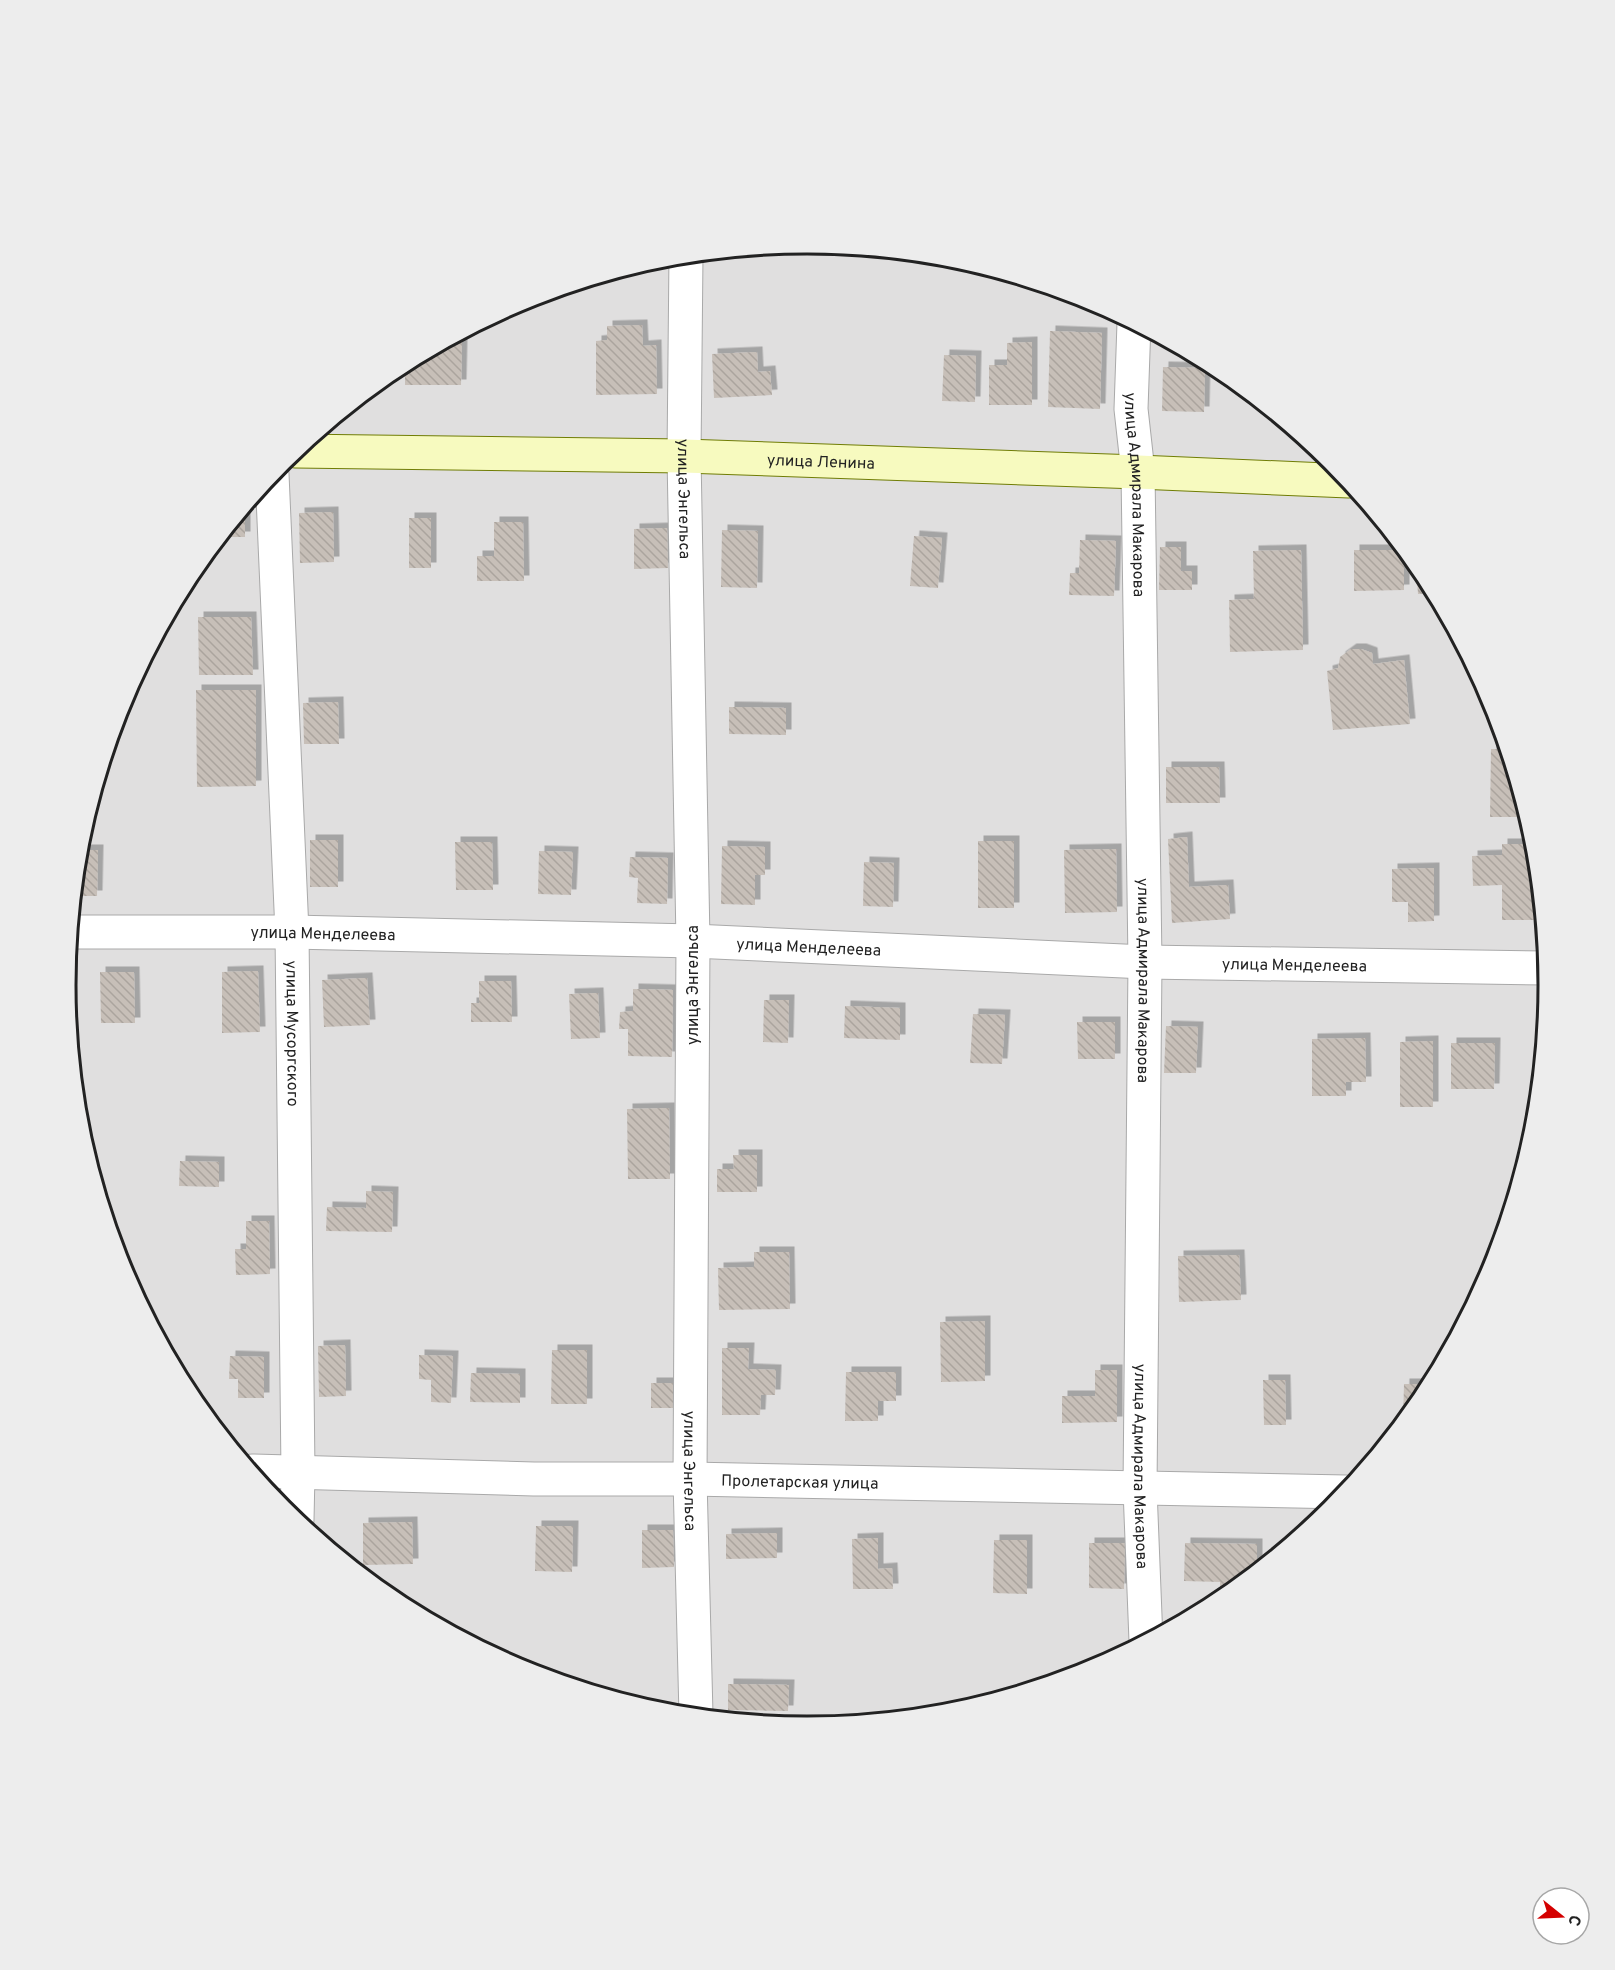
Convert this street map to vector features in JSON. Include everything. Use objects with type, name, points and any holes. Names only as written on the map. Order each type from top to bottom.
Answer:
[{"type":"street","name":"улица Энгельса","points":[[686,264],[684,456],[693,941],[690,1479],[696,1707]]},
{"type":"street","name":"улица Адмирала Макарова","points":[[1134,330],[1131,409],[1138,472],[1145,962],[1140,1489],[1146,1633]]},
{"type":"street","name":"улица Ленина","points":[[309,451],[684,456],[1336,480]]},
{"type":"street","name":"улица Мусоргского","points":[[273,488],[292,932],[297,1508]]},
{"type":"street","name":"улица Менделеева","points":[[79,932],[292,932],[693,941],[1145,962],[1538,968]]},
{"type":"street","name":"Пролетарская улица","points":[[262,1471],[534,1479],[690,1479],[1334,1492]]},
{"type":"shaded area","points":[[808,254],[903,260],[997,279],[1042,293],[1131,329],[1173,352],[1214,377],[1289,435],[1357,503],[1387,540],[1441,620],[1463,662],[1483,705],[1514,796],[1532,890],[1537,937],[1537,1033],[1532,1080],[1514,1174],[1500,1220],[1483,1265],[1441,1351],[1387,1430],[1357,1467],[1289,1535],[1253,1565],[1214,1593],[1131,1641],[1042,1677],[997,1691],[903,1710],[855,1714],[808,1716],[712,1710],[618,1691],[573,1677],[484,1641],[442,1618],[401,1593],[326,1535],[258,1467],[228,1430],[174,1350],[152,1308],[132,1265],[101,1174],[83,1080],[78,1033],[76,985],[83,890],[101,796],[115,750],[132,705],[174,619],[228,540],[258,503],[326,435],[362,405],[401,377],[484,329],[573,293],[618,279],[712,260],[760,256]]},
{"type":"building","points":[[642,325],[643,346],[656,345],[657,394],[596,395],[596,341],[607,340],[607,326]]},
{"type":"building","points":[[1050,331],[1102,333],[1100,409],[1048,407]]},
{"type":"building","points":[[462,341],[461,385],[405,385],[405,375]]},
{"type":"building","points":[[1032,342],[1032,405],[989,405],[989,365],[1007,365],[1007,343]]},
{"type":"building","points":[[757,352],[758,372],[770,371],[772,395],[714,398],[712,354]]},
{"type":"building","points":[[944,355],[976,356],[975,402],[942,401]]},
{"type":"building","points":[[1163,367],[1199,368],[1205,371],[1204,412],[1162,411]]},
{"type":"building","points":[[333,512],[334,562],[300,563],[299,513]]},
{"type":"building","points":[[409,518],[431,518],[431,568],[409,568]]},
{"type":"building","points":[[245,519],[245,537],[230,537]]},
{"type":"building","points":[[494,522],[523,522],[524,581],[477,581],[477,556],[494,556]]},
{"type":"building","points":[[667,528],[668,568],[634,569],[634,529]]},
{"type":"building","points":[[722,530],[758,531],[757,588],[721,587]]},
{"type":"building","points":[[914,536],[942,538],[938,588],[910,586]]},
{"type":"building","points":[[1080,540],[1116,541],[1114,596],[1069,595],[1070,573],[1079,573]]},
{"type":"building","points":[[1160,547],[1181,547],[1181,571],[1192,571],[1192,590],[1159,590]]},
{"type":"building","points":[[1301,550],[1303,650],[1230,652],[1229,600],[1254,599],[1253,551]]},
{"type":"building","points":[[1354,550],[1394,550],[1404,564],[1404,590],[1354,591]]},
{"type":"building","points":[[1417,583],[1424,594],[1418,594]]},
{"type":"building","points":[[198,617],[251,617],[253,675],[199,675]]},
{"type":"building","points":[[1351,649],[1361,649],[1372,653],[1373,664],[1404,660],[1410,724],[1333,730],[1327,671],[1338,668],[1340,657]]},
{"type":"building","points":[[196,690],[256,690],[256,786],[197,787]]},
{"type":"building","points":[[338,702],[339,744],[304,744],[303,703]]},
{"type":"building","points":[[729,707],[786,708],[786,735],[729,734]]},
{"type":"building","points":[[1491,749],[1500,749],[1519,817],[1490,817]]},
{"type":"building","points":[[1166,767],[1219,767],[1220,803],[1166,803]]},
{"type":"building","points":[[1187,837],[1189,887],[1228,885],[1230,919],[1172,923],[1168,839]]},
{"type":"building","points":[[310,840],[338,840],[338,887],[310,887]]},
{"type":"building","points":[[978,841],[1014,841],[1014,908],[978,908]]},
{"type":"building","points":[[455,842],[492,842],[493,890],[456,890]]},
{"type":"building","points":[[1502,844],[1524,844],[1532,890],[1534,920],[1502,920],[1502,885],[1473,886],[1472,856],[1502,855]]},
{"type":"building","points":[[722,846],[765,847],[765,875],[755,875],[755,905],[721,904]]},
{"type":"building","points":[[1116,849],[1117,912],[1065,913],[1064,850]]},
{"type":"building","points":[[90,850],[98,850],[97,896],[82,896]]},
{"type":"building","points":[[539,851],[573,852],[571,895],[538,894]]},
{"type":"building","points":[[630,857],[668,858],[667,904],[637,903],[638,878],[629,877]]},
{"type":"building","points":[[864,862],[894,863],[893,907],[863,906]]},
{"type":"building","points":[[1434,868],[1434,921],[1408,922],[1408,902],[1392,902],[1392,869]]},
{"type":"building","points":[[258,971],[260,1032],[222,1033],[222,972]]},
{"type":"building","points":[[100,972],[134,972],[135,1023],[101,1023]]},
{"type":"building","points":[[367,978],[370,1025],[324,1027],[322,980]]},
{"type":"building","points":[[479,981],[511,981],[512,1022],[471,1022],[471,1003],[479,1003]]},
{"type":"building","points":[[633,989],[673,990],[672,1057],[628,1056],[628,1029],[619,1029],[620,1012],[633,1011]]},
{"type":"building","points":[[598,993],[600,1038],[571,1039],[569,994]]},
{"type":"building","points":[[764,1000],[789,1000],[788,1043],[763,1042]]},
{"type":"building","points":[[845,1006],[900,1008],[900,1040],[844,1038]]},
{"type":"building","points":[[973,1014],[1005,1015],[1002,1064],[970,1063]]},
{"type":"building","points":[[1077,1022],[1115,1022],[1115,1059],[1078,1059]]},
{"type":"building","points":[[1166,1026],[1198,1027],[1196,1073],[1164,1073]]},
{"type":"building","points":[[1365,1038],[1366,1082],[1346,1082],[1346,1096],[1312,1096],[1312,1039]]},
{"type":"building","points":[[1433,1041],[1433,1107],[1400,1107],[1400,1042]]},
{"type":"building","points":[[1451,1043],[1495,1043],[1494,1089],[1451,1089]]},
{"type":"building","points":[[669,1108],[670,1179],[628,1179],[627,1109]]},
{"type":"building","points":[[733,1155],[757,1155],[757,1192],[717,1192],[717,1169],[734,1169]]},
{"type":"building","points":[[180,1161],[219,1162],[219,1187],[179,1186]]},
{"type":"building","points":[[366,1191],[393,1192],[392,1232],[326,1231],[327,1207],[366,1208]]},
{"type":"building","points":[[246,1221],[269,1221],[270,1274],[236,1275],[235,1249],[246,1249]]},
{"type":"building","points":[[754,1252],[789,1252],[790,1309],[719,1310],[718,1268],[754,1267]]},
{"type":"building","points":[[1239,1255],[1241,1300],[1179,1302],[1178,1256]]},
{"type":"building","points":[[985,1321],[985,1381],[941,1382],[940,1322]]},
{"type":"building","points":[[345,1345],[346,1396],[319,1397],[318,1346]]},
{"type":"building","points":[[722,1348],[749,1348],[748,1369],[776,1370],[775,1395],[761,1395],[760,1415],[722,1415]]},
{"type":"building","points":[[552,1350],[587,1350],[587,1404],[551,1404]]},
{"type":"building","points":[[419,1355],[453,1356],[451,1403],[431,1402],[431,1380],[419,1379]]},
{"type":"building","points":[[230,1356],[264,1357],[264,1398],[238,1398],[238,1379],[229,1379]]},
{"type":"building","points":[[1095,1370],[1117,1370],[1117,1422],[1062,1423],[1062,1396],[1095,1396]]},
{"type":"building","points":[[846,1372],[896,1372],[896,1401],[878,1401],[878,1421],[845,1421]]},
{"type":"building","points":[[471,1373],[520,1374],[520,1403],[470,1402]]},
{"type":"building","points":[[1263,1380],[1285,1380],[1286,1425],[1264,1425]]},
{"type":"building","points":[[651,1383],[674,1383],[673,1408],[651,1408]]},
{"type":"building","points":[[1404,1384],[1420,1384],[1415,1391],[1403,1407]]},
{"type":"building","points":[[412,1522],[413,1564],[363,1565],[363,1523]]},
{"type":"building","points":[[536,1526],[573,1526],[572,1572],[535,1571]]},
{"type":"building","points":[[642,1530],[673,1530],[674,1567],[642,1568]]},
{"type":"building","points":[[777,1533],[777,1558],[726,1559],[726,1534]]},
{"type":"building","points":[[878,1538],[878,1569],[892,1568],[893,1589],[853,1589],[852,1539]]},
{"type":"building","points":[[994,1540],[1027,1540],[1027,1594],[993,1593]]},
{"type":"building","points":[[1089,1543],[1125,1543],[1124,1589],[1089,1588]]},
{"type":"building","points":[[1185,1543],[1257,1544],[1257,1562],[1220,1589],[1220,1582],[1184,1581]]},
{"type":"building","points":[[728,1684],[789,1685],[788,1711],[728,1710]]}]
